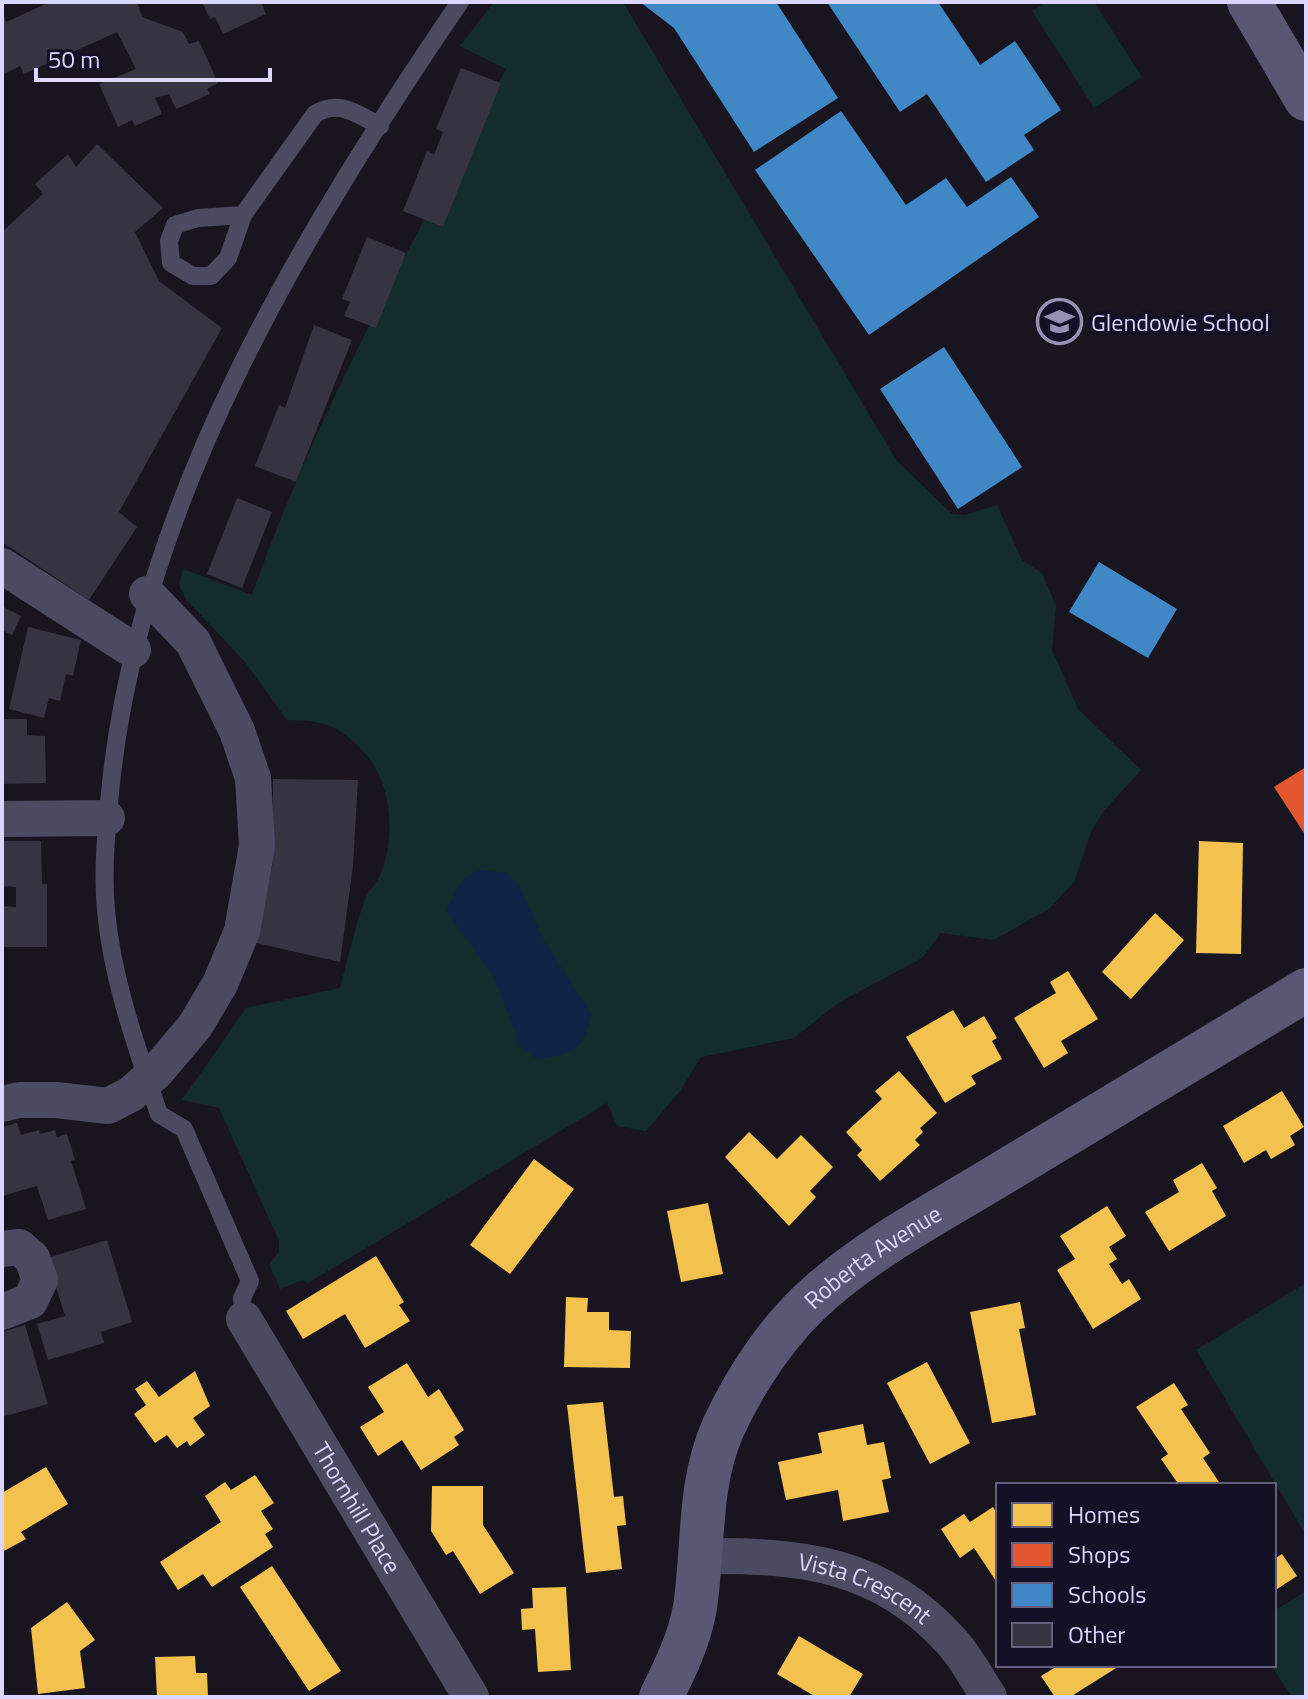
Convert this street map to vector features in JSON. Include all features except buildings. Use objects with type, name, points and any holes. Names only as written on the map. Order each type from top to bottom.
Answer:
[{"type":"street","points":[[1249,2],[1306,99]]},
{"type":"street","points":[[2,566],[133,650]]},
{"type":"street","points":[[2,1104],[19,1100],[56,1100],[108,1106],[148,1080],[195,1026],[220,984],[242,931],[257,846],[253,778],[237,731],[193,642],[147,594]]},
{"type":"street","points":[[2,819],[107,818]]},
{"type":"street","name":"Roberta Avenue","points":[[661,1697],[687,1635],[701,1556],[702,1513],[710,1466],[721,1432],[754,1371],[820,1293],[856,1264],[948,1206],[1306,990]]},
{"type":"street","points":[[2,1249],[19,1247],[32,1258],[40,1280],[30,1301],[2,1312]]},
{"type":"street","name":"Thornhill Place","points":[[244,1319],[471,1697]]},
{"type":"street","name":"Vista Crescent","points":[[701,1556],[768,1556],[854,1572],[903,1596],[952,1642],[989,1697]]},
{"type":"lane","points":[[244,1319],[242,1298],[250,1281],[239,1252],[184,1129],[159,1114],[128,1020],[106,910],[107,818],[118,713],[147,594],[214,423],[261,327],[380,126],[460,2]]},
{"type":"lane","points":[[243,215],[315,114],[327,107],[346,107],[380,126]]},
{"type":"green space","points":[[494,2],[623,2],[897,461],[952,514],[965,515],[997,505],[1022,560],[1042,573],[1056,606],[1052,650],[1078,709],[1141,770],[1103,812],[1091,832],[1074,882],[1049,909],[994,940],[941,933],[922,958],[838,1003],[794,1038],[701,1057],[680,1091],[646,1131],[617,1126],[607,1103],[308,1283],[303,1280],[280,1289],[269,1264],[279,1252],[279,1241],[219,1108],[182,1100],[246,1008],[340,988],[365,899],[380,876],[386,858],[390,825],[388,809],[380,778],[363,751],[345,734],[328,725],[287,720],[245,662],[186,599],[179,585],[183,569],[252,595],[278,526],[336,393],[402,262],[506,69],[460,46]]},
{"type":"green space","points":[[1046,2],[1094,2],[1142,77],[1094,108],[1032,11]]},
{"type":"green space","points":[[1306,1283],[1306,1535],[1276,1483],[1196,1350]]},
{"type":"green space","points":[[1306,1591],[1306,1697],[1292,1697],[1272,1667],[1276,1667],[1276,1610]]},
{"type":"water","points":[[479,870],[506,873],[518,883],[543,939],[592,1014],[580,1044],[567,1053],[535,1059],[521,1047],[495,979],[446,910],[463,879]]},
{"type":"place","name":"Glendowie School","points":[[1060,322]]}]
